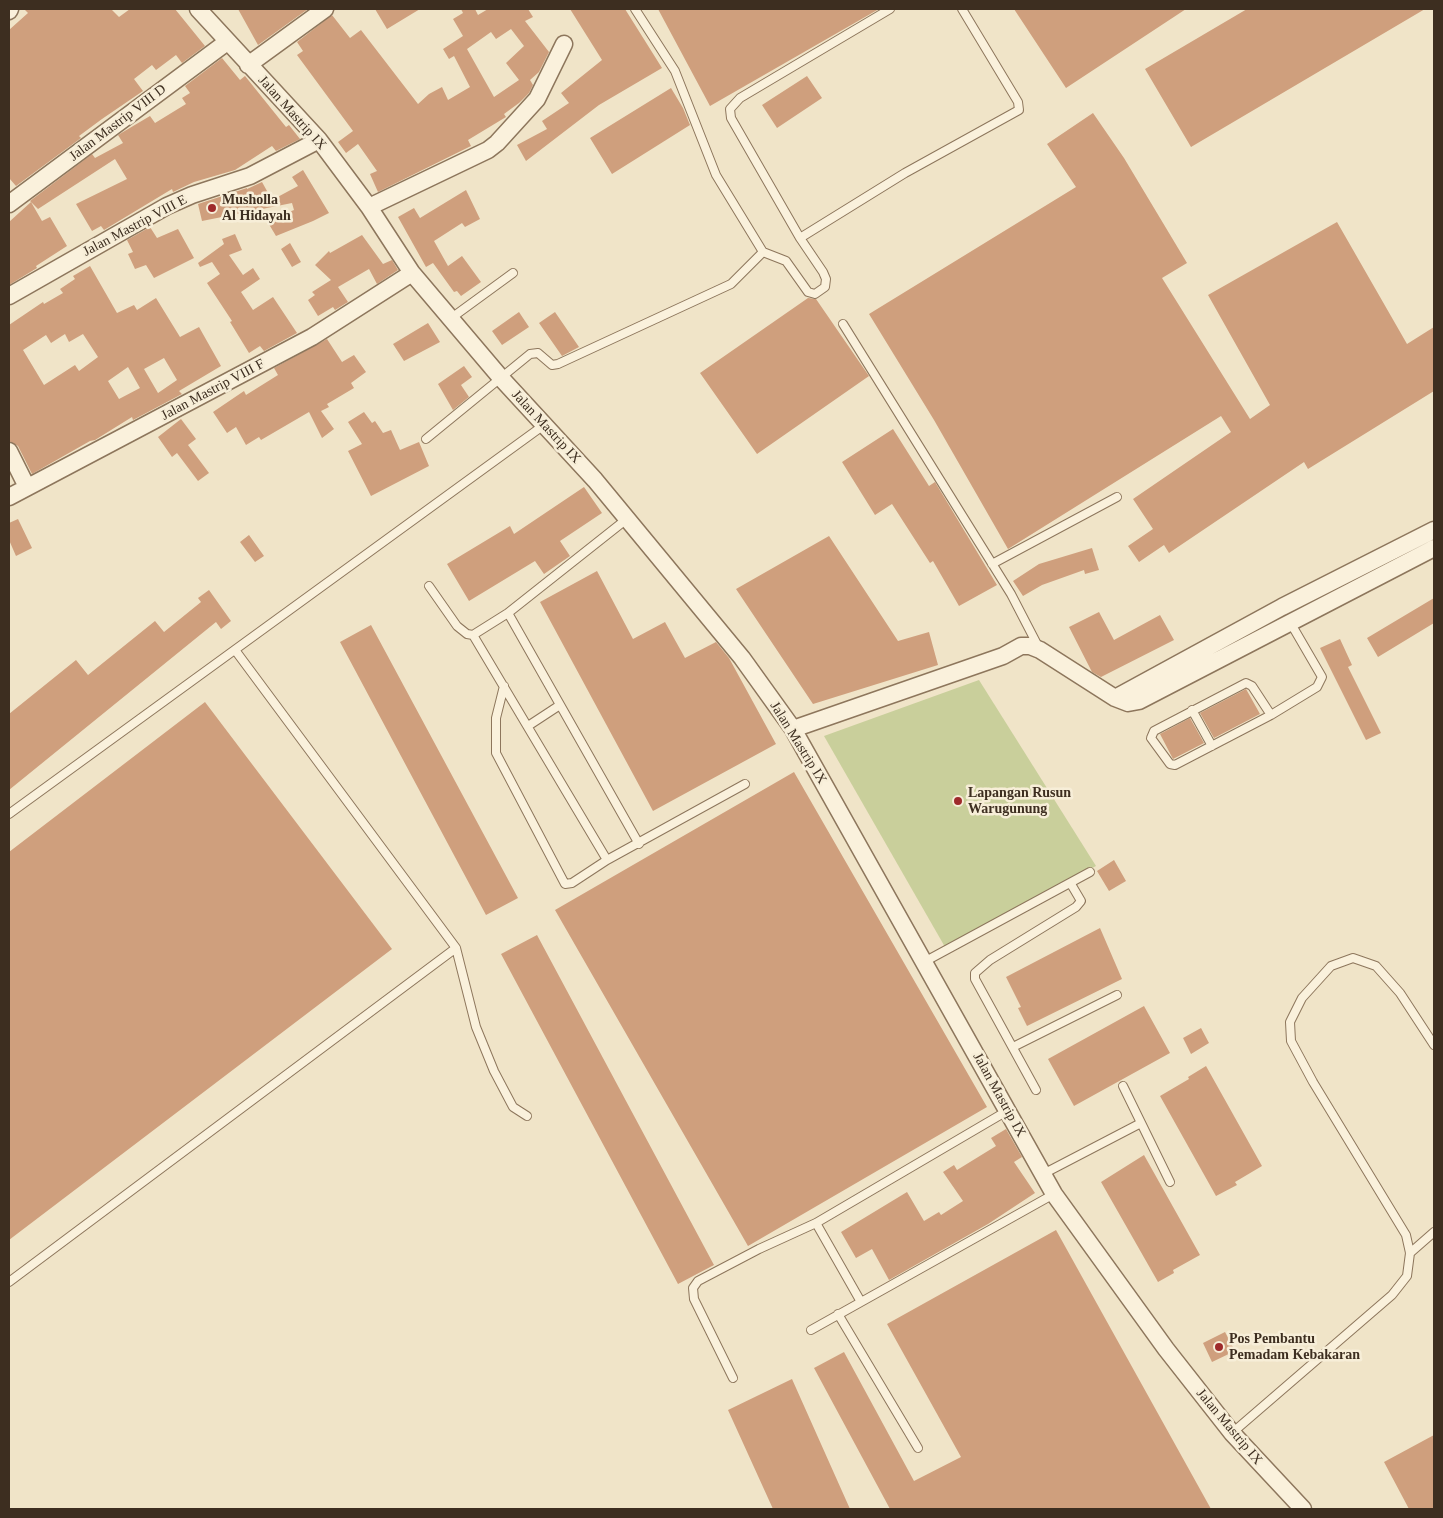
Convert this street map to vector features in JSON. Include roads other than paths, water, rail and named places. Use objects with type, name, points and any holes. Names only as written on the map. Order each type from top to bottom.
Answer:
[{"type":"street","name":"Jalan Mastrip IX","points":[[198,9],[318,140],[369,207],[412,273],[501,378],[628,518],[742,658],[793,729],[1054,1194],[1166,1349],[1232,1433],[1303,1509]]},
{"type":"street","points":[[248,65],[325,9]]},
{"type":"street","name":"Jalan Mastrip VIII D","points":[[9,204],[227,42]]},
{"type":"street","points":[[369,207],[488,150],[497,143],[538,99],[564,44]]},
{"type":"street","name":"Jalan Mastrip VIII E","points":[[9,296],[167,206],[192,195],[250,176],[318,140]]},
{"type":"street","name":"Jalan Mastrip VIII F","points":[[9,497],[312,337],[412,273]]},
{"type":"street","points":[[9,451],[27,487]]},
{"type":"street","points":[[1115,698],[1282,606],[1434,530]]},
{"type":"street","points":[[793,729],[1003,656],[1021,646],[1030,646],[1040,650],[1115,698],[1128,703],[1139,701],[1434,548]]},
{"type":"lane","points":[[635,9],[675,71],[716,175],[763,252],[786,260],[808,292],[815,294],[825,286],[826,280],[730,118],[730,109],[740,98],[887,10]]},
{"type":"lane","points":[[800,238],[905,173],[1019,110],[1018,102],[962,9]]},
{"type":"lane","points":[[426,439],[530,354],[538,353],[552,365],[558,364],[731,284],[763,252]]},
{"type":"lane","points":[[450,319],[513,273]]},
{"type":"lane","points":[[843,324],[992,564],[1040,650]]},
{"type":"lane","points":[[9,814],[544,425]]},
{"type":"lane","points":[[992,564],[1117,497]]},
{"type":"lane","points":[[429,586],[457,626],[467,634],[473,635],[508,613],[628,518]]},
{"type":"lane","points":[[1271,715],[1249,683],[1192,710],[1154,731],[1151,738],[1173,766],[1271,715],[1321,683],[1322,677],[1282,606]]},
{"type":"lane","points":[[508,613],[639,844]]},
{"type":"lane","points":[[473,635],[606,860]]},
{"type":"lane","points":[[235,650],[456,948],[476,1027],[494,1071],[513,1107],[527,1116]]},
{"type":"lane","points":[[504,686],[496,718],[496,754],[565,884],[572,883],[606,860],[639,844],[745,784]]},
{"type":"lane","points":[[528,726],[560,705]]},
{"type":"lane","points":[[1192,710],[1212,746]]},
{"type":"lane","points":[[924,962],[1090,872]]},
{"type":"lane","points":[[1036,1090],[974,980],[975,973],[990,960],[1076,908],[1081,902],[1071,884]]},
{"type":"lane","points":[[9,1282],[456,948]]},
{"type":"lane","points":[[1232,1433],[1392,1295],[1407,1276],[1410,1252],[1406,1235],[1313,1082],[1291,1041],[1290,1022],[1302,998],[1330,966],[1353,958],[1376,966],[1400,993],[1434,1045]]},
{"type":"lane","points":[[1013,1048],[1118,995]]},
{"type":"lane","points":[[1123,1086],[1170,1182]]},
{"type":"lane","points":[[733,1378],[694,1299],[693,1288],[698,1281],[759,1249],[816,1224],[1007,1111]]},
{"type":"lane","points":[[1043,1174],[1141,1123]]},
{"type":"lane","points":[[811,1330],[1054,1194]]},
{"type":"lane","points":[[816,1224],[860,1302]]},
{"type":"lane","points":[[1410,1252],[1434,1232]]},
{"type":"lane","points":[[838,1314],[918,1448]]},
{"type":"place","name":"Musholla Al Hidayah","points":[[212,208]]},
{"type":"place","name":"Lapangan Rusun Warugunung","points":[[958,801]]},
{"type":"place","name":"Pos Pembantu Pemadam Kebakaran","points":[[1219,1347]]}]
